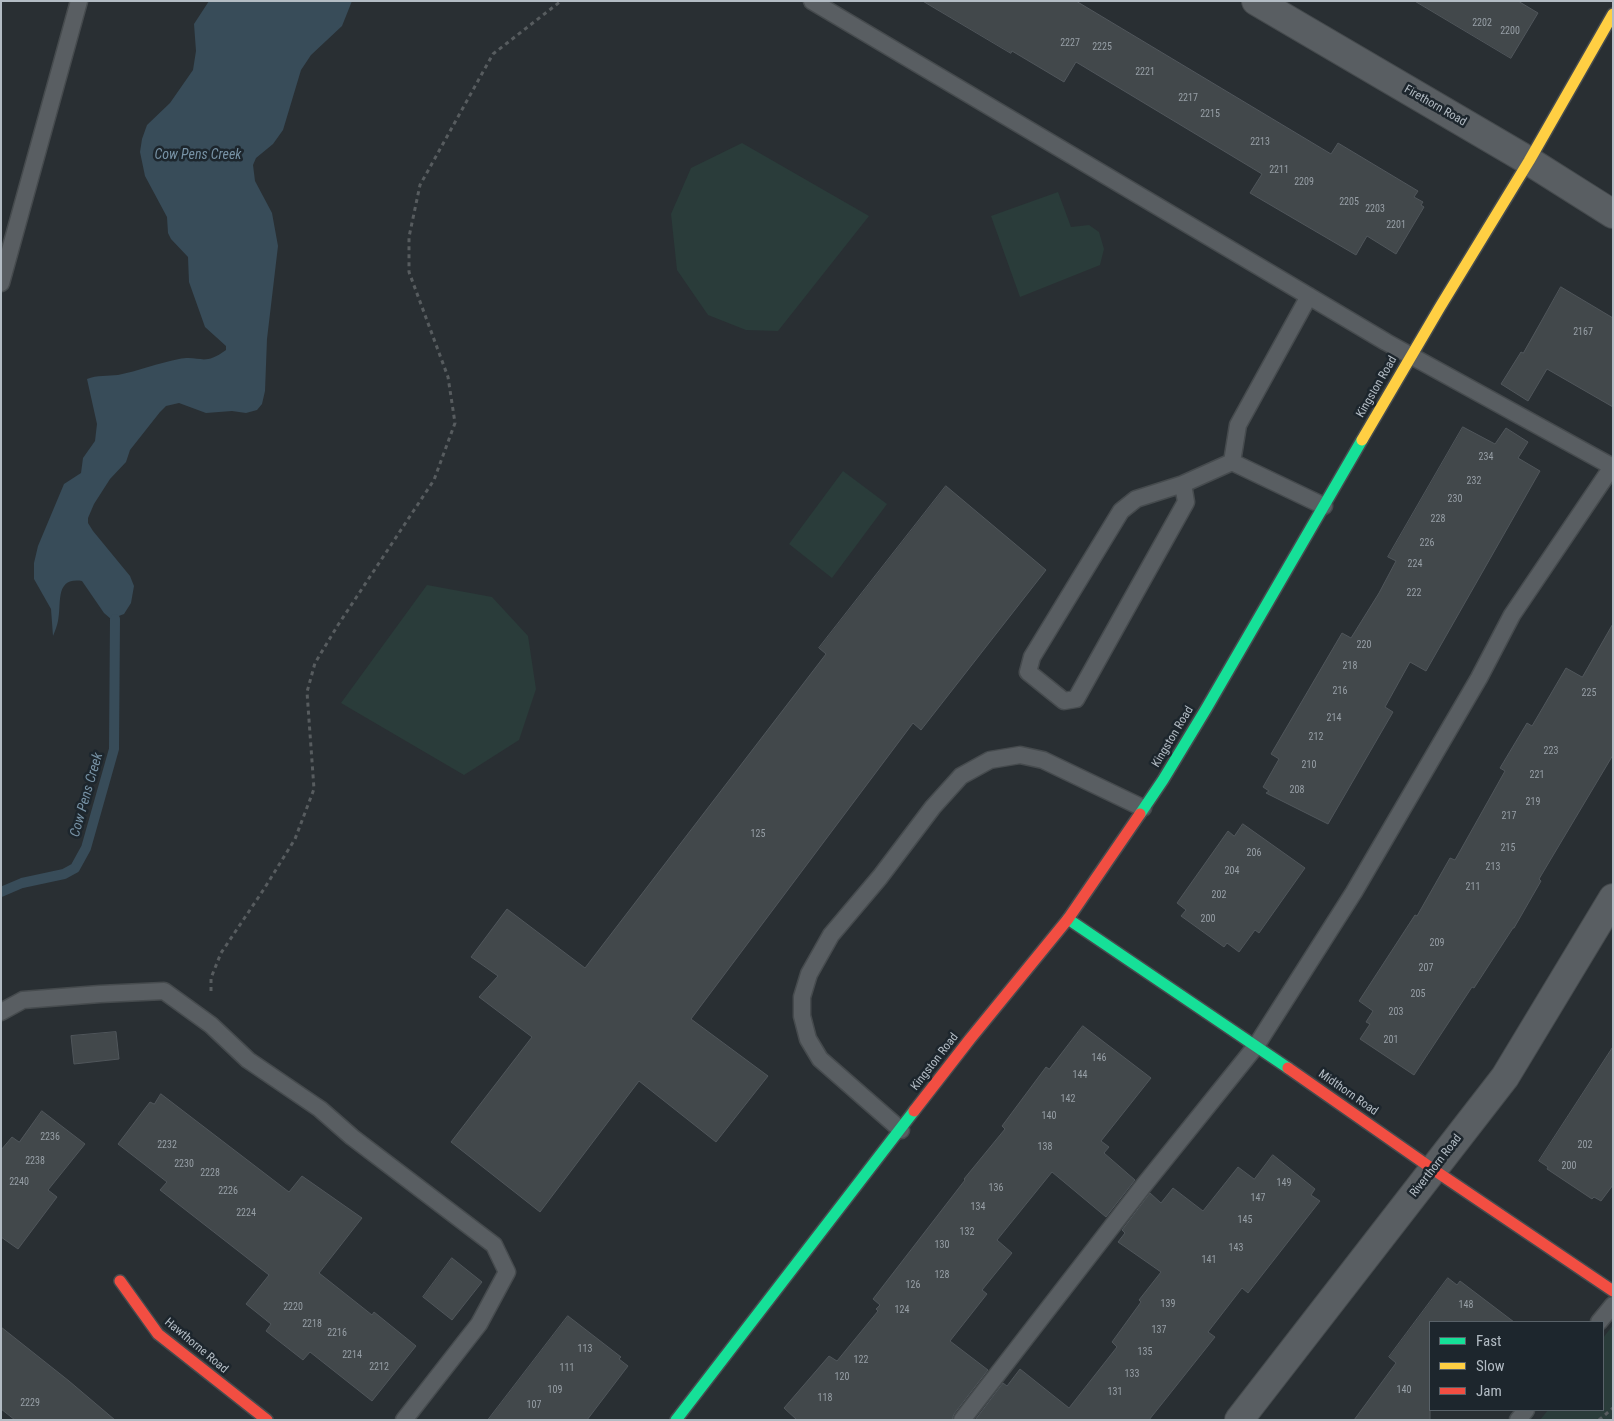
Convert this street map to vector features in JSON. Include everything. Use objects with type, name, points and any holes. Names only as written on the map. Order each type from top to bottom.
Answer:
[{"type":"street","name":"Firethorn Road","points":[[1256,1],[1529,161],[1613,214]]},
{"type":"street","name":"Kingston Road","points":[[676,1420],[970,1039],[1068,919],[1162,780],[1206,709],[1440,307],[1529,161],[1613,14]]},
{"type":"street","name":"Riverthorn Road","points":[[1239,1420],[1505,1077],[1613,898]]},
{"type":"street","name":"Midthorn Road","points":[[1068,919],[1613,1291]]},
{"type":"street","name":"Hawthorne Road","points":[[120,1281],[158,1334],[267,1420]]},
{"type":"lane","points":[[1,283],[79,1]]},
{"type":"lane","points":[[812,1],[1412,356],[1612,467],[1512,615],[1479,678],[1354,892],[1256,1046],[1138,1192],[962,1420]]},
{"type":"lane","points":[[1232,462],[1238,425],[1309,296]]},
{"type":"lane","points":[[1183,484],[1186,502],[1076,699],[1064,701],[1028,672],[1032,657],[1121,512],[1136,499],[1183,484],[1232,462],[1324,506]]},
{"type":"lane","points":[[901,1130],[820,1059],[808,1038],[802,1016],[802,997],[809,974],[831,935],[880,877],[933,807],[961,776],[990,760],[1020,755],[1043,760],[1143,808]]},
{"type":"lane","points":[[1,1012],[23,1000],[164,991],[211,1025],[248,1060],[320,1108],[352,1137],[494,1244],[507,1272],[479,1324],[404,1420]]},
{"type":"lane","points":[[1600,1321],[1613,1305]]},
{"type":"path","points":[[211,1025],[210,978],[221,953],[295,839],[314,789],[307,692],[315,663],[434,480],[455,423],[448,377],[409,272],[410,237],[420,186],[493,54],[561,1]]},
{"type":"path","points":[[1599,1420],[1613,1408]]},
{"type":"shaded area","points":[[742,143],[869,216],[778,331],[746,330],[708,315],[677,270],[671,214],[691,168]]},
{"type":"shaded area","points":[[1058,192],[1071,227],[1089,225],[1099,232],[1104,249],[1100,265],[1020,297],[991,216]]},
{"type":"shaded area","points":[[843,471],[887,504],[832,578],[789,544]]},
{"type":"shaded area","points":[[427,585],[492,597],[528,636],[536,689],[519,740],[464,775],[341,703]]},
{"type":"shaded area","points":[[1613,1325],[1613,1420],[1540,1420],[1547,1411],[1604,1411],[1604,1337]]},
{"type":"water","name":"Cow Pens Creek","points":[[209,1],[352,1],[342,26],[311,55],[301,70],[283,130],[273,144],[256,158],[253,165],[255,181],[272,213],[278,246],[267,339],[265,391],[262,404],[257,410],[246,413],[232,411],[206,413],[179,403],[166,406],[160,412],[130,450],[126,462],[110,479],[94,504],[88,518],[88,523],[93,531],[130,576],[134,586],[131,603],[124,614],[111,619],[104,613],[82,581],[67,583],[61,593],[58,621],[53,636],[51,609],[34,579],[34,563],[38,546],[64,484],[81,473],[83,458],[95,441],[97,424],[87,379],[118,375],[179,359],[212,358],[226,350],[226,346],[205,327],[189,282],[188,257],[171,239],[168,233],[167,217],[145,176],[140,152],[147,125],[170,103],[193,70],[196,51],[194,24]]},
{"type":"building","points":[[923,1],[1076,1],[1331,154],[1338,143],[1418,191],[1414,197],[1423,202],[1421,205],[1424,207],[1396,254],[1367,236],[1356,255],[1250,193],[1262,174],[1076,62],[1064,82]]},
{"type":"building","points":[[1415,1],[1518,1],[1538,13],[1511,58]]},
{"type":"building","points":[[1561,287],[1613,318],[1613,407],[1547,369],[1528,401],[1501,384],[1521,352],[1523,353]]},
{"type":"building","points":[[1463,427],[1495,444],[1506,428],[1528,442],[1518,458],[1540,471],[1426,671],[1410,662],[1385,707],[1393,712],[1328,824],[1266,793],[1269,791],[1263,787],[1279,759],[1271,754],[1342,633],[1351,638],[1379,593],[1396,561],[1388,557]]},
{"type":"building","points":[[946,486],[1046,570],[921,730],[913,723],[691,1019],[768,1076],[716,1142],[639,1081],[540,1212],[451,1142],[532,1037],[479,997],[498,976],[471,957],[507,909],[585,968],[826,654],[819,648]]},
{"type":"building","points":[[1613,624],[1613,755],[1539,879],[1541,881],[1514,928],[1474,988],[1472,987],[1414,1075],[1360,1039],[1370,1024],[1366,1022],[1373,1011],[1359,1001],[1415,915],[1417,916],[1450,858],[1455,860],[1505,771],[1500,768],[1527,723],[1532,726],[1566,668],[1582,677]]},
{"type":"building","points":[[1243,824],[1305,868],[1259,933],[1255,930],[1239,952],[1227,943],[1224,947],[1181,916],[1186,910],[1177,903],[1228,831],[1234,836]]},
{"type":"building","points":[[1083,1026],[1151,1078],[1101,1141],[1109,1147],[1104,1153],[1135,1180],[1106,1217],[1052,1172],[997,1240],[1012,1253],[982,1290],[987,1294],[950,1341],[988,1370],[954,1414],[952,1420],[797,1420],[784,1408],[829,1356],[837,1361],[878,1311],[876,1309],[880,1305],[873,1299],[964,1179],[1005,1129],[1002,1126],[1046,1067],[1049,1069]]},
{"type":"building","points":[[116,1032],[119,1059],[74,1064],[71,1036]]},
{"type":"building","points":[[1613,1047],[1613,1185],[1601,1201],[1594,1197],[1592,1199],[1547,1169],[1548,1167],[1539,1161]]},
{"type":"building","points":[[161,1094],[289,1192],[302,1176],[362,1218],[319,1273],[372,1315],[374,1312],[416,1346],[372,1401],[310,1352],[303,1360],[266,1331],[271,1324],[246,1304],[269,1275],[160,1190],[167,1182],[118,1144],[150,1102],[154,1104]]},
{"type":"building","points":[[42,1111],[85,1144],[48,1190],[57,1197],[18,1249],[1,1237],[1,1150],[12,1137],[19,1142]]},
{"type":"building","points":[[1273,1155],[1315,1189],[1311,1195],[1320,1201],[1248,1293],[1242,1288],[1208,1332],[1215,1337],[1149,1420],[975,1420],[1003,1383],[1007,1386],[1020,1369],[1069,1408],[1117,1347],[1112,1342],[1141,1302],[1139,1300],[1161,1272],[1118,1242],[1125,1233],[1122,1230],[1150,1193],[1161,1203],[1173,1188],[1203,1211],[1238,1167],[1254,1179]]},
{"type":"building","points":[[452,1258],[482,1282],[452,1320],[423,1297]]},
{"type":"building","points":[[1448,1278],[1457,1285],[1460,1281],[1513,1321],[1429,1321],[1430,1420],[1354,1420],[1396,1363],[1389,1357]]},
{"type":"building","points":[[568,1316],[621,1357],[619,1359],[628,1366],[587,1420],[488,1420]]},
{"type":"building","points":[[1,1327],[115,1420],[15,1420],[1,1409]]},
{"type":"waterway","name":"Cow Pens Creek","points":[[1,892],[22,883],[64,874],[75,868],[86,848],[114,749],[115,619]]},
{"type":"traffic: fast","points":[[1140,814],[1206,709],[1362,440]]},
{"type":"traffic: fast","points":[[1068,919],[1288,1068]]},
{"type":"traffic: fast","points":[[676,1420],[914,1111]]},
{"type":"traffic: slow","points":[[1362,440],[1529,161],[1613,14]]},
{"type":"traffic: jam","points":[[914,1111],[1068,919],[1140,814]]},
{"type":"traffic: jam","points":[[1288,1068],[1434,1170],[1613,1291]]},
{"type":"traffic: jam","points":[[120,1281],[158,1334],[267,1420]]}]
